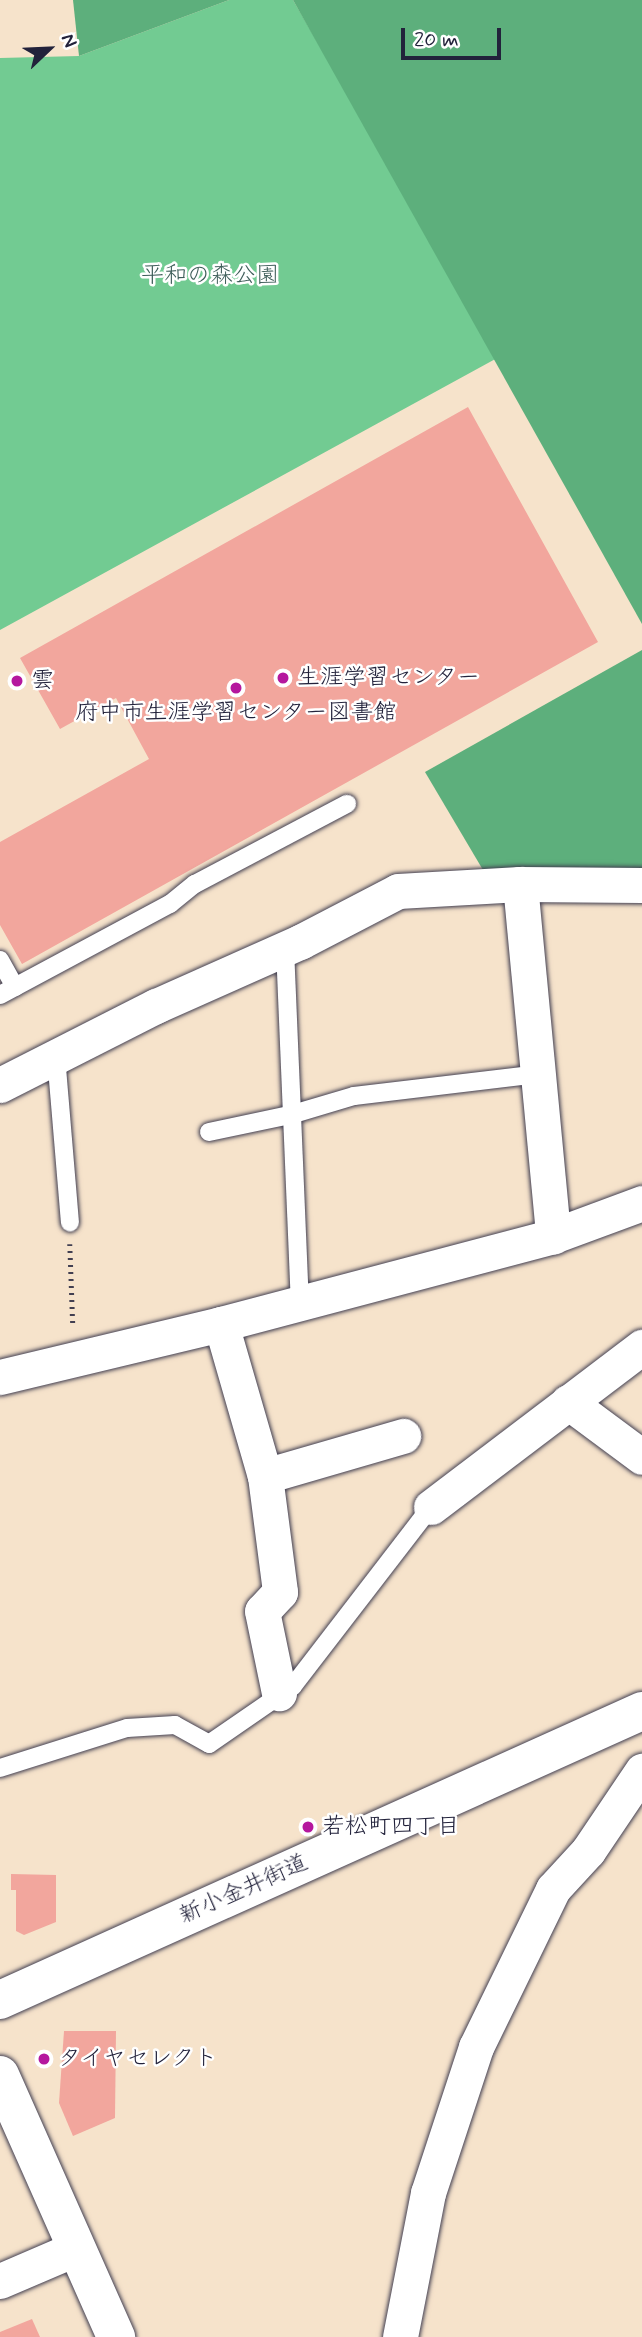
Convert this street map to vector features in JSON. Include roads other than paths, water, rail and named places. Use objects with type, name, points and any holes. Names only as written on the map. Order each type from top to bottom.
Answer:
[{"type":"main road","name":"新小金井街道","points":[[0,2000],[642,1711]]},
{"type":"main road","points":[[0,2075],[116,2337]]},
{"type":"street","points":[[0,1085],[156,1006],[285,948],[398,891],[520,884],[642,885]]},
{"type":"street","points":[[520,884],[553,1236]]},
{"type":"street","points":[[0,1377],[300,1304],[553,1236],[642,1203]]},
{"type":"street","points":[[221,1324],[265,1476],[280,1592],[262,1611],[279,1693]]},
{"type":"street","points":[[431,1507],[642,1347]]},
{"type":"street","points":[[568,1402],[642,1457]]},
{"type":"street","points":[[265,1476],[403,1436]]},
{"type":"street","points":[[400,2337],[428,2193],[476,2047],[553,1889],[589,1851],[642,1771]]},
{"type":"street","points":[[0,2281],[77,2248]]},
{"type":"lane","points":[[0,960],[7,991],[170,905],[195,884],[347,804]]},
{"type":"lane","points":[[285,948],[300,1304]]},
{"type":"lane","points":[[56,1056],[69,1222]]},
{"type":"lane","points":[[209,1132],[290,1115],[354,1096],[538,1074]]},
{"type":"lane","points":[[0,1769],[127,1728],[175,1725],[209,1744],[279,1693],[293,1686],[431,1507]]},
{"type":"place","name":"生涯学習センター","points":[[283,678]]},
{"type":"place","name":"雲","points":[[17,681]]},
{"type":"place","name":"府中市生涯学習センター図書館","points":[[236,688]]},
{"type":"place","name":"若松町四丁目","points":[[308,1827]]},
{"type":"place","name":"タイヤセレクト","points":[[44,2059]]},
{"type":"park label","name":"平和の森公園","points":[[210,276]]}]
